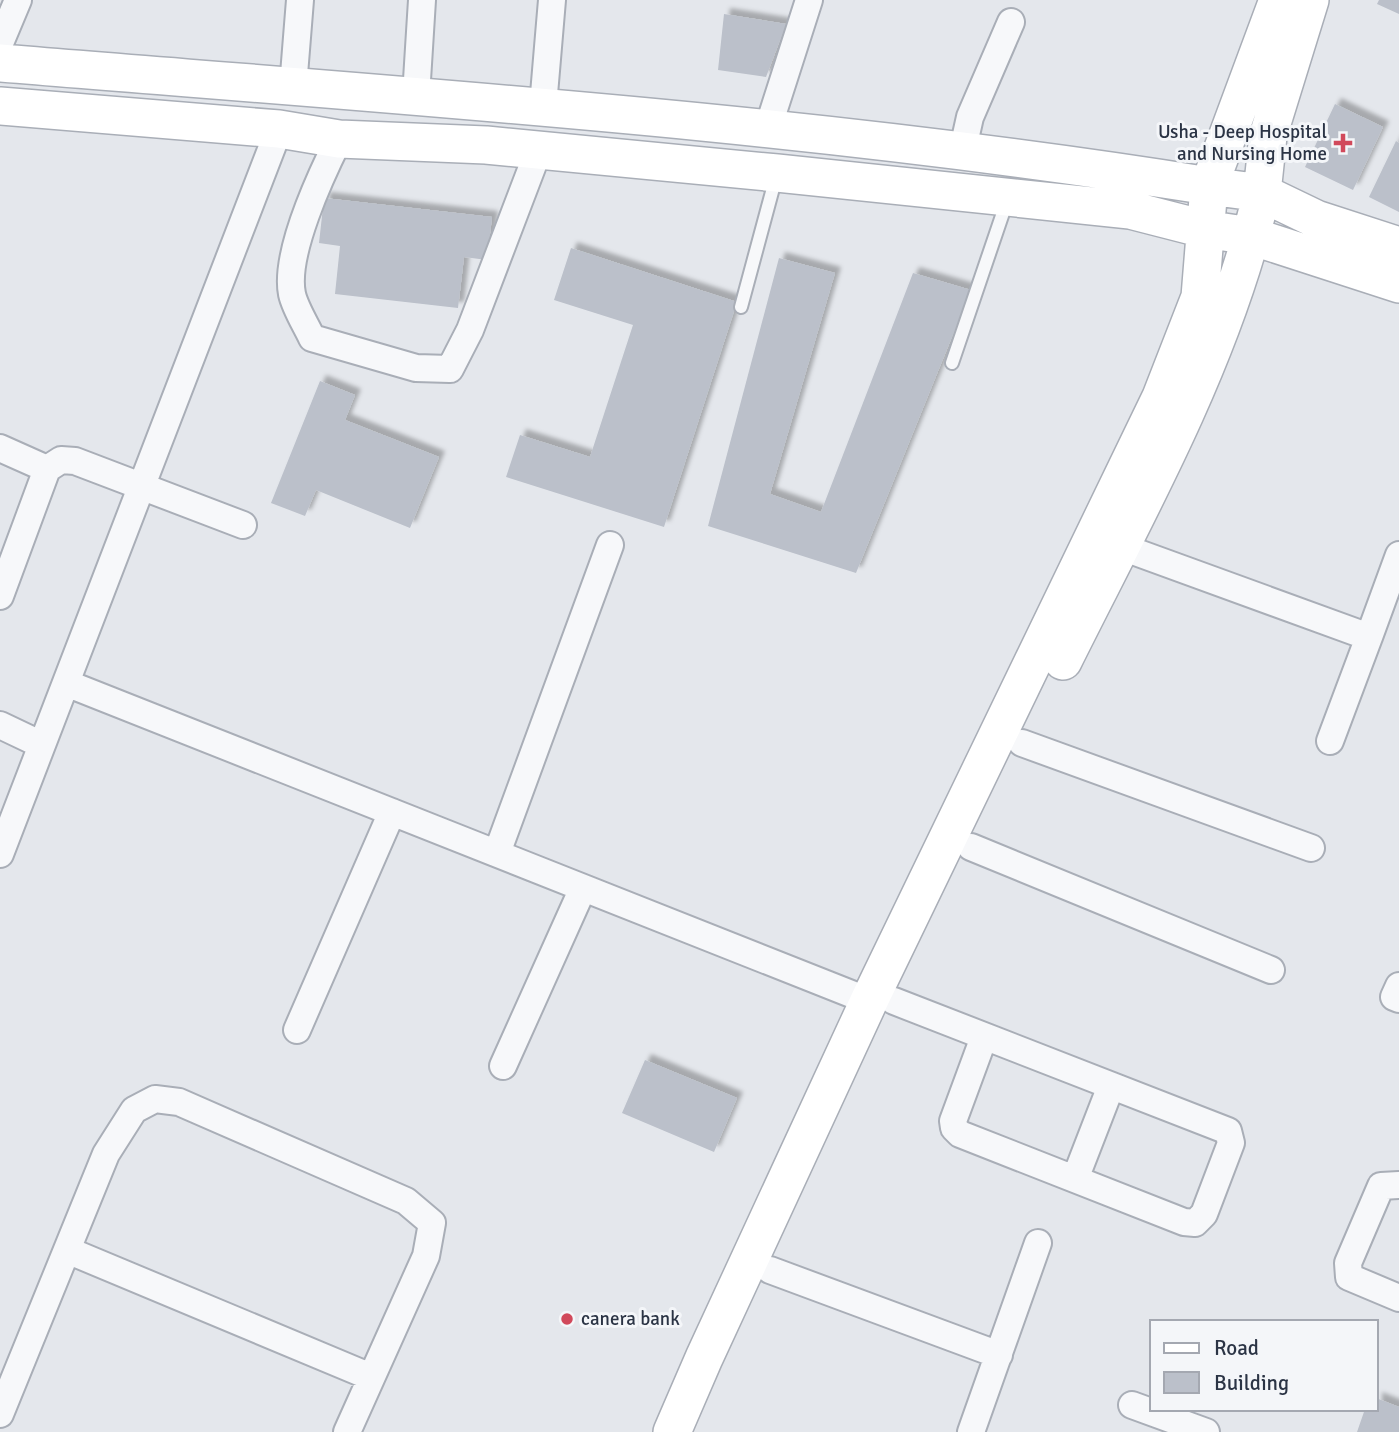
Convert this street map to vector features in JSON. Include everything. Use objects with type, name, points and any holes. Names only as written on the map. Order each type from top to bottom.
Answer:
[{"type":"main road","points":[[672,1432],[704,1358],[882,1001],[1161,397],[1200,297],[1209,186],[1278,0]]},
{"type":"main road","points":[[699,1432],[882,1001],[971,848],[1189,406],[1232,303],[1262,194],[1268,136],[1310,0]]},
{"type":"main road","points":[[0,63],[543,106],[768,128],[962,153],[1262,194],[1316,219],[1399,246]]},
{"type":"main road","points":[[0,106],[279,129],[338,139],[539,149],[1130,210],[1204,229],[1251,236],[1399,284]]},
{"type":"street","points":[[0,43],[18,0]]},
{"type":"street","points":[[293,87],[300,0]]},
{"type":"street","points":[[416,96],[422,0]]},
{"type":"street","points":[[543,106],[552,0]]},
{"type":"street","points":[[768,128],[809,0]]},
{"type":"street","points":[[962,153],[970,117],[1011,22]]},
{"type":"street","points":[[0,854],[279,129]]},
{"type":"street","points":[[338,139],[312,193],[293,266],[292,294],[312,338],[416,368],[450,369],[470,330],[539,149]]},
{"type":"street","points":[[0,448],[47,468]]},
{"type":"street","points":[[0,596],[47,468],[61,460],[75,461],[243,525]]},
{"type":"street","points":[[497,853],[610,545]]},
{"type":"street","points":[[1119,547],[1369,637]]},
{"type":"street","points":[[1330,741],[1399,555]]},
{"type":"street","points":[[66,683],[583,888],[984,1037],[1228,1131],[1231,1143],[1204,1214],[1195,1223],[1184,1222],[960,1134],[954,1128],[953,1121],[984,1037]]},
{"type":"street","points":[[0,725],[42,745]]},
{"type":"street","points":[[1022,743],[1311,848]]},
{"type":"street","points":[[297,1030],[392,812]]},
{"type":"street","points":[[971,848],[1271,970]]},
{"type":"street","points":[[503,1066],[583,888]]},
{"type":"street","points":[[1399,986],[1394,997],[1399,999]]},
{"type":"street","points":[[1075,1179],[1111,1086]]},
{"type":"street","points":[[0,1414],[106,1154],[134,1110],[155,1099],[179,1102],[406,1201],[432,1223],[426,1256],[347,1432]]},
{"type":"street","points":[[1399,1185],[1381,1186],[1349,1263],[1349,1277],[1399,1298]]},
{"type":"street","points":[[971,1432],[1038,1243]]},
{"type":"street","points":[[67,1251],[371,1377]]},
{"type":"street","points":[[770,1270],[999,1355]]},
{"type":"street","points":[[1132,1405],[1206,1432]]},
{"type":"lane","points":[[741,307],[777,173]]},
{"type":"lane","points":[[951,363],[1008,198]]},
{"type":"building","points":[[1379,0],[1399,0],[1399,14],[1377,4]]},
{"type":"building","points":[[724,14],[786,24],[766,77],[718,70]]},
{"type":"building","points":[[1335,104],[1383,127],[1353,190],[1305,167]]},
{"type":"building","points":[[1396,141],[1399,143],[1399,212],[1369,197]]},
{"type":"building","points":[[324,198],[492,217],[487,260],[464,257],[458,308],[335,294],[340,246],[319,243]]},
{"type":"building","points":[[571,248],[737,302],[664,527],[506,477],[520,435],[590,457],[633,325],[554,300]]},
{"type":"building","points":[[779,258],[835,273],[770,494],[821,512],[913,273],[971,290],[856,573],[708,526]]},
{"type":"building","points":[[320,381],[355,395],[345,420],[439,457],[410,528],[316,490],[305,516],[271,503]]},
{"type":"building","points":[[645,1060],[737,1098],[714,1152],[622,1113]]},
{"type":"building","points":[[1378,1399],[1399,1407],[1399,1432],[1357,1432],[1364,1411],[1378,1411]]},
{"type":"place","name":"Usha - Deep Hospital and Nursing Home","points":[[1343,143]]},
{"type":"place","name":"canera bank","points":[[567,1319]]}]
